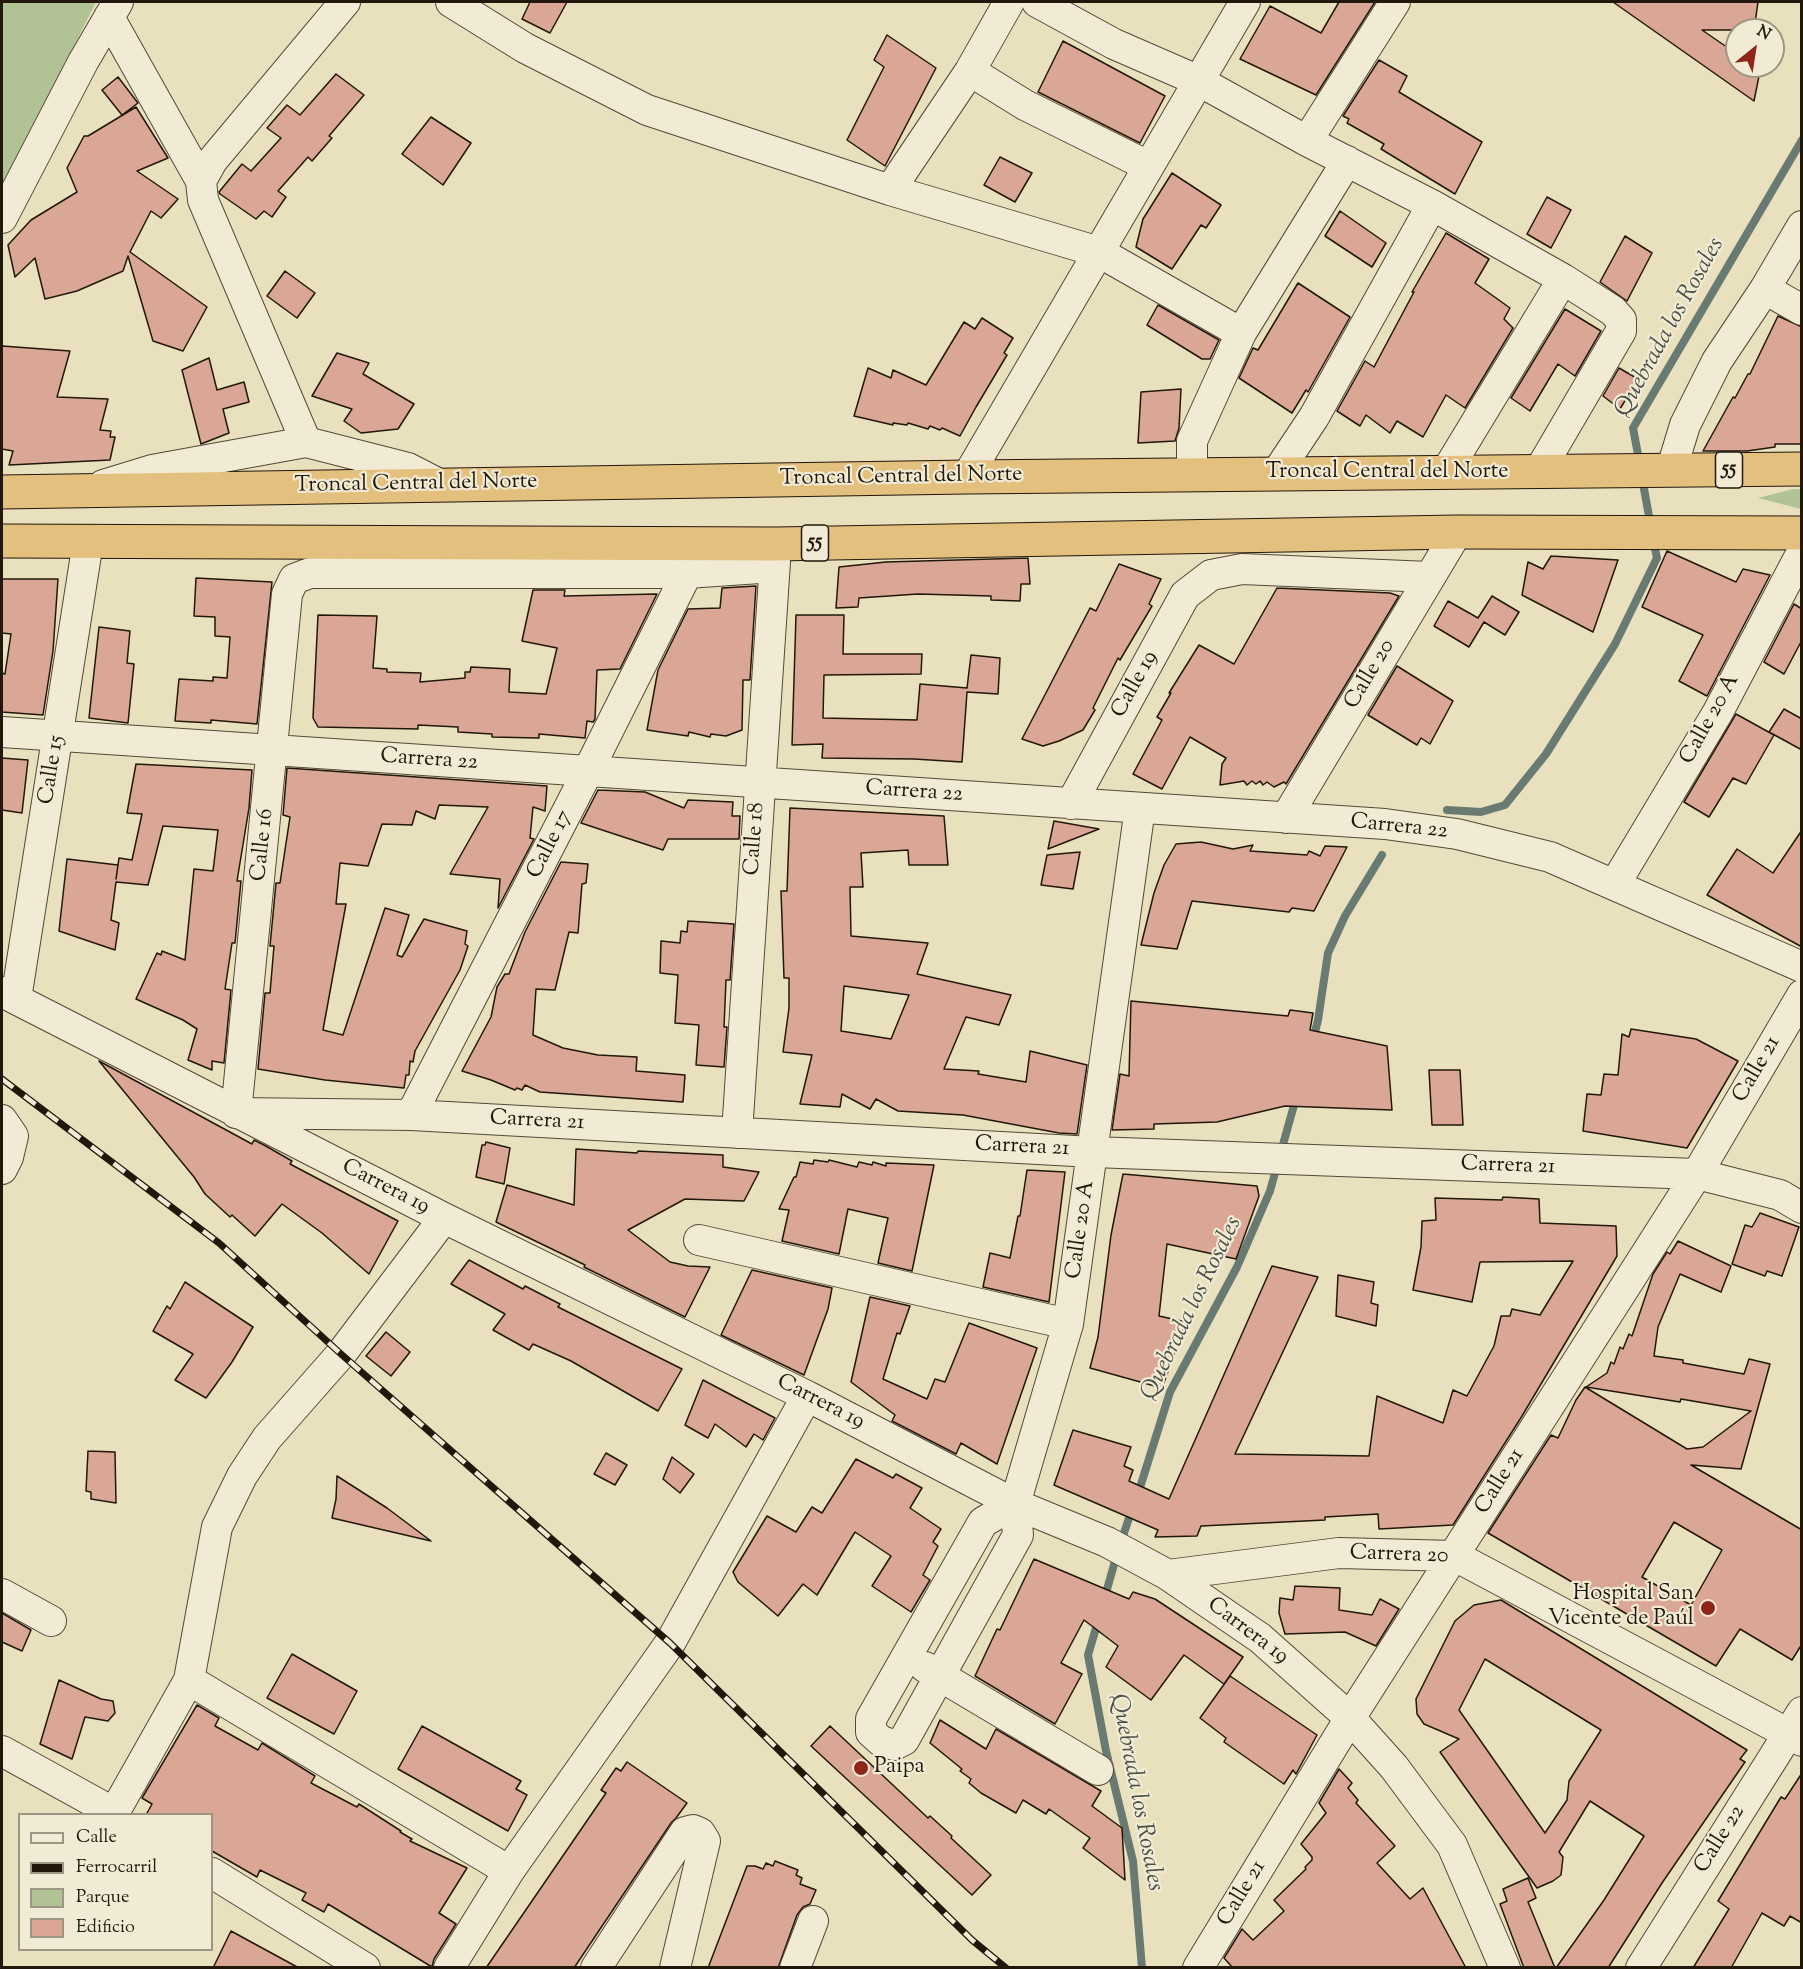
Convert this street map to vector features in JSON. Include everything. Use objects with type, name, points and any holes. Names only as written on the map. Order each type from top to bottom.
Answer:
[{"type":"highway","name":"Troncal Central del Norte","points":[[2,492],[1192,474],[1802,469]]},
{"type":"highway","name":"55","points":[[2,541],[775,555],[1457,532],[1802,533]]},
{"type":"street","points":[[201,182],[212,161],[345,2]]},
{"type":"street","points":[[451,2],[525,48],[647,110],[890,190],[1099,252],[1241,333]]},
{"type":"street","points":[[1037,2],[1114,44],[1199,81],[1307,141],[1432,206],[1563,279],[1613,311],[1621,320],[1621,332],[1538,472]]},
{"type":"street","points":[[967,477],[1245,2]]},
{"type":"street","points":[[1307,141],[1395,2]]},
{"type":"street","points":[[890,190],[970,71],[999,4]]},
{"type":"street","points":[[114,9],[201,182],[203,200],[306,442]]},
{"type":"street","points":[[2,218],[83,62],[114,9]]},
{"type":"street","points":[[970,71],[1025,105],[1148,166]]},
{"type":"street","points":[[1192,474],[1191,441],[1241,333],[1347,161]]},
{"type":"street","points":[[1276,474],[1314,417],[1432,206]]},
{"type":"street","points":[[1654,471],[1685,425],[1713,370],[1802,226]]},
{"type":"street","points":[[1446,472],[1563,279]]},
{"type":"street","points":[[1764,289],[1802,310]]},
{"type":"street","points":[[82,491],[152,470],[306,442],[408,468],[439,484]]},
{"type":"street","name":"Calle 20","points":[[1286,818],[1457,532]]},
{"type":"street","name":"Calle 15","points":[[9,995],[59,736],[88,542]]},
{"type":"street","name":"Calle 20 A","points":[[1615,884],[1718,712],[1802,552]]},
{"type":"street","points":[[687,573],[775,555]]},
{"type":"street","name":"Calle 18","points":[[737,1133],[775,555]]},
{"type":"street","name":"Calle 19","points":[[1071,804],[1185,595],[1211,575],[1242,569],[1429,577]]},
{"type":"street","name":"Calle 16","points":[[236,1113],[287,594],[294,579],[310,573],[687,573]]},
{"type":"street","name":"Calle 17","points":[[411,1115],[687,573]]},
{"type":"street","name":"Carrera 22","points":[[2,732],[1385,824],[1457,834],[1550,857],[1802,967]]},
{"type":"street","name":"Calle 20 A","points":[[1015,1504],[983,1522],[871,1719],[871,1732],[881,1741],[894,1745],[904,1740],[1018,1535],[1015,1504],[1068,1324],[1140,808]]},
{"type":"street","name":"Carrera 19","points":[[9,995],[236,1113],[807,1396],[1015,1504],[1107,1542],[1161,1570],[1260,1638],[1350,1718],[1394,1767],[1452,1845],[1505,1968]]},
{"type":"street","name":"Calle 21","points":[[1198,1968],[1350,1718],[1697,1174],[1802,995]]},
{"type":"street","name":"Carrera 21","points":[[236,1113],[411,1115],[1093,1152],[1697,1174],[1780,1195],[1802,1208]]},
{"type":"street","points":[[2,1120],[13,1136],[8,1157],[2,1168]]},
{"type":"street","points":[[116,1813],[189,1680],[217,1527],[242,1476],[267,1438],[341,1354],[444,1218]]},
{"type":"street","points":[[699,1240],[1068,1324]]},
{"type":"street","points":[[449,1968],[510,1871],[670,1643],[807,1396]]},
{"type":"street","name":"Carrera 20","points":[[1161,1570],[1339,1553],[1455,1556],[1797,1729]]},
{"type":"street","points":[[2,1594],[51,1621]]},
{"type":"street","points":[[907,1656],[1098,1770]]},
{"type":"street","points":[[189,1680],[510,1871]]},
{"type":"street","name":"Calle 22","points":[[1641,1968],[1797,1729]]},
{"type":"street","points":[[2,1750],[113,1813]]},
{"type":"street","points":[[596,1968],[685,1832],[693,1830],[700,1833],[705,1841],[675,1968]]},
{"type":"street","points":[[213,1874],[364,1968]]},
{"type":"street","points":[[795,1968],[813,1921]]},
{"type":"green space","points":[[2,2],[96,2],[2,191]]},
{"type":"green space","points":[[1801,489],[1801,509],[1758,498]]},
{"type":"building","points":[[530,2],[567,2],[550,33],[522,19]]},
{"type":"building","points":[[1339,2],[1375,2],[1316,95],[1240,59],[1270,6],[1321,33]]},
{"type":"building","points":[[1613,2],[1758,2],[1756,18],[1725,18],[1725,30],[1702,30],[1725,46],[1725,78],[1759,78],[1754,101]]},
{"type":"building","points":[[887,35],[936,68],[885,166],[847,140],[884,67],[874,60]]},
{"type":"building","points":[[1063,41],[1165,96],[1140,143],[1038,92]]},
{"type":"building","points":[[1379,60],[1407,76],[1399,92],[1482,142],[1455,194],[1381,149],[1384,144],[1347,123],[1349,119],[1343,116]]},
{"type":"building","points":[[336,74],[364,95],[329,136],[332,138],[312,161],[308,157],[278,191],[286,197],[272,217],[264,211],[256,219],[220,194],[219,192],[242,164],[251,171],[281,138],[267,128],[287,105],[300,115]]},
{"type":"building","points":[[118,77],[138,103],[122,115],[102,90]]},
{"type":"building","points":[[136,107],[168,158],[137,171],[178,199],[161,218],[151,211],[130,252],[207,307],[183,351],[153,341],[128,256],[123,271],[77,291],[45,299],[35,258],[15,277],[8,245],[31,220],[77,192],[67,168],[84,136],[88,136]]},
{"type":"building","points":[[431,117],[471,143],[443,185],[402,154]]},
{"type":"building","points":[[1000,157],[1032,173],[1015,202],[984,185]]},
{"type":"building","points":[[1172,173],[1221,205],[1206,228],[1201,225],[1172,269],[1136,247],[1143,219]]},
{"type":"building","points":[[1547,197],[1571,210],[1551,248],[1527,234]]},
{"type":"building","points":[[1340,211],[1386,243],[1372,267],[1325,236]]},
{"type":"building","points":[[1446,233],[1489,259],[1475,283],[1510,308],[1504,319],[1513,328],[1465,408],[1446,395],[1423,437],[1397,421],[1390,433],[1366,415],[1360,426],[1337,411],[1365,361],[1374,367],[1414,292],[1412,292]]},
{"type":"building","points":[[1625,236],[1652,253],[1627,301],[1600,282]]},
{"type":"building","points":[[285,271],[315,293],[297,318],[267,296]]},
{"type":"building","points":[[1298,283],[1350,317],[1308,392],[1306,390],[1292,413],[1239,378],[1253,348],[1258,350]]},
{"type":"building","points":[[1158,305],[1219,340],[1210,359],[1202,359],[1147,325]]},
{"type":"building","points":[[1565,309],[1601,331],[1575,376],[1558,364],[1530,411],[1511,398]]},
{"type":"building","points":[[1778,316],[1802,327],[1802,444],[1775,444],[1775,447],[1747,451],[1703,451],[1733,397],[1735,398],[1750,374]]},
{"type":"building","points":[[982,318],[1013,338],[1004,353],[1007,355],[960,436],[942,428],[940,430],[930,426],[928,429],[908,423],[907,425],[893,423],[893,425],[854,416],[868,368],[891,378],[893,370],[926,385],[964,322],[975,329]]},
{"type":"building","points":[[2,346],[70,351],[57,397],[108,399],[100,430],[111,431],[110,437],[115,437],[110,460],[9,465],[13,451],[2,449]]},
{"type":"building","points":[[337,353],[369,363],[363,374],[414,404],[398,429],[361,433],[344,421],[352,409],[312,396]]},
{"type":"building","points":[[209,358],[217,390],[244,382],[249,402],[223,409],[229,433],[201,444],[182,370]]},
{"type":"building","points":[[1619,368],[1638,379],[1620,409],[1603,396]]},
{"type":"building","points":[[1181,389],[1179,428],[1175,441],[1138,443],[1141,392]]},
{"type":"building","points":[[1667,551],[1736,582],[1743,569],[1770,575],[1707,696],[1679,681],[1703,635],[1642,607]]},
{"type":"building","points":[[1551,556],[1618,560],[1593,632],[1522,595],[1528,562],[1543,569]]},
{"type":"building","points":[[1028,558],[1030,584],[1021,584],[1020,601],[991,600],[991,596],[918,594],[859,598],[858,607],[836,608],[839,567],[886,562]]},
{"type":"building","points":[[1119,564],[1161,579],[1149,604],[1152,606],[1120,660],[1118,658],[1093,708],[1095,710],[1083,730],[1059,741],[1043,746],[1022,739],[1090,608],[1096,611]]},
{"type":"building","points":[[196,578],[272,582],[257,724],[211,720],[211,723],[175,721],[179,679],[213,681],[213,677],[227,678],[230,637],[215,636],[215,617],[194,616]]},
{"type":"building","points":[[2,579],[58,579],[53,651],[43,715],[2,712],[2,673],[5,674],[11,634],[2,633]]},
{"type":"building","points":[[756,586],[750,680],[743,680],[742,730],[726,736],[711,734],[710,737],[689,732],[688,736],[647,730],[658,670],[688,609],[720,608],[722,588]]},
{"type":"building","points":[[1277,588],[1390,593],[1399,596],[1286,784],[1284,782],[1274,787],[1267,782],[1263,785],[1260,781],[1256,784],[1252,781],[1247,785],[1244,781],[1220,785],[1222,764],[1226,758],[1190,737],[1162,789],[1133,774],[1162,720],[1157,717],[1171,693],[1169,693],[1199,645],[1234,664]]},
{"type":"building","points":[[533,590],[565,590],[564,596],[657,594],[620,669],[597,670],[595,719],[593,722],[587,721],[585,738],[539,734],[539,738],[492,737],[492,734],[458,732],[458,727],[418,725],[418,729],[318,727],[313,718],[318,615],[377,616],[373,668],[387,669],[387,672],[421,673],[420,682],[465,678],[465,672],[470,672],[471,667],[510,669],[509,692],[546,694],[557,648],[522,641]]},
{"type":"building","points":[[1492,596],[1519,612],[1505,635],[1484,622],[1469,647],[1434,626],[1448,601],[1478,618]]},
{"type":"building","points":[[1794,604],[1802,609],[1802,640],[1784,674],[1764,662]]},
{"type":"building","points":[[796,615],[844,615],[843,654],[922,654],[921,674],[824,675],[823,718],[917,720],[920,684],[967,688],[971,655],[1000,658],[998,694],[967,692],[962,762],[822,758],[823,744],[792,745]]},
{"type":"building","points":[[99,627],[130,631],[127,663],[134,664],[128,723],[89,718]]},
{"type":"building","points":[[1397,666],[1453,701],[1430,744],[1421,738],[1417,745],[1368,715]]},
{"type":"building","points":[[1784,709],[1802,719],[1802,750],[1769,732]]},
{"type":"building","points":[[1736,714],[1774,735],[1746,784],[1733,778],[1709,817],[1684,802]]},
{"type":"building","points":[[2,758],[28,760],[22,813],[2,810]]},
{"type":"building","points":[[136,764],[252,770],[249,808],[237,881],[241,881],[235,943],[232,943],[225,989],[231,990],[224,1063],[212,1061],[212,1070],[188,1060],[197,1029],[183,1020],[136,999],[157,953],[161,955],[162,951],[185,960],[194,869],[213,871],[218,830],[163,826],[148,885],[116,882],[111,920],[119,923],[115,950],[59,931],[67,859],[118,865],[119,858],[132,860],[142,814],[127,813]]},
{"type":"building","points":[[287,768],[547,786],[545,811],[533,807],[530,838],[534,839],[498,908],[500,879],[450,874],[488,807],[439,805],[435,819],[416,811],[412,825],[382,824],[368,866],[340,863],[336,904],[346,904],[323,1030],[343,1035],[385,908],[409,915],[397,955],[402,957],[424,919],[467,931],[465,944],[468,946],[460,970],[415,1051],[413,1062],[410,1061],[409,1075],[406,1075],[404,1088],[325,1080],[258,1069],[265,993],[270,993],[274,946],[270,946],[276,883],[280,883],[290,817],[283,815]]},
{"type":"building","points":[[598,790],[645,792],[684,808],[688,800],[733,802],[732,816],[740,816],[739,839],[668,839],[663,850],[581,823]]},
{"type":"building","points":[[790,808],[944,816],[948,865],[909,865],[908,850],[861,853],[863,887],[850,887],[851,936],[928,943],[917,974],[1011,995],[999,1025],[966,1017],[944,1069],[979,1071],[978,1074],[1026,1082],[1030,1051],[1087,1065],[1077,1134],[1059,1133],[963,1115],[898,1111],[876,1099],[870,1109],[842,1094],[840,1107],[800,1104],[812,1055],[783,1052],[789,1008],[789,978],[784,978],[781,891],[787,891]],"holes":[[[844,986],[909,995],[891,1039],[841,1031]]]},
{"type":"building","points":[[1054,821],[1099,829],[1048,849]]},
{"type":"building","points":[[1802,830],[1802,947],[1707,895],[1737,849],[1773,873]]},
{"type":"building","points":[[1201,842],[1233,849],[1253,845],[1250,851],[1307,855],[1309,851],[1320,856],[1325,846],[1347,847],[1314,911],[1292,908],[1289,912],[1192,901],[1177,949],[1141,945],[1154,893],[1164,865],[1176,844]]},
{"type":"building","points":[[1080,852],[1073,889],[1041,885],[1047,855]]},
{"type":"building","points":[[561,862],[588,864],[586,883],[582,884],[578,933],[569,932],[555,990],[536,989],[533,1035],[563,1048],[598,1055],[637,1057],[636,1071],[685,1075],[683,1102],[540,1092],[525,1085],[522,1090],[517,1088],[515,1090],[462,1071],[491,1017],[497,987],[505,974],[509,974],[525,932]]},
{"type":"building","points":[[688,921],[734,924],[730,980],[726,980],[724,1027],[727,1027],[724,1067],[696,1065],[699,1025],[675,1023],[678,975],[660,973],[661,941],[680,943],[681,931],[687,932]]},
{"type":"building","points":[[1131,1001],[1288,1016],[1290,1010],[1313,1013],[1310,1030],[1387,1046],[1392,1110],[1285,1106],[1217,1122],[1154,1124],[1154,1129],[1112,1130],[1120,1074],[1129,1076]]},
{"type":"building","points":[[1631,1029],[1696,1039],[1738,1061],[1687,1148],[1583,1131],[1587,1094],[1601,1095],[1604,1074],[1618,1075],[1622,1034],[1629,1037]]},
{"type":"building","points":[[99,1061],[252,1144],[254,1140],[264,1145],[292,1161],[290,1164],[398,1221],[369,1274],[322,1233],[282,1204],[255,1236],[232,1215],[230,1217],[205,1194],[194,1177]]},
{"type":"building","points":[[1429,1070],[1460,1070],[1463,1125],[1432,1125]]},
{"type":"building","points":[[486,1142],[510,1148],[504,1184],[476,1177],[482,1145]]},
{"type":"building","points":[[576,1149],[723,1155],[723,1167],[759,1172],[744,1201],[685,1199],[628,1230],[670,1262],[710,1267],[685,1317],[496,1222],[507,1185],[574,1205]]},
{"type":"building","points":[[814,1160],[828,1162],[829,1160],[857,1167],[859,1162],[872,1165],[873,1162],[886,1166],[886,1163],[934,1165],[912,1271],[878,1263],[888,1218],[848,1209],[839,1254],[782,1241],[789,1210],[779,1209],[796,1177],[800,1162],[813,1164]]},
{"type":"building","points":[[1027,1170],[1065,1172],[1049,1302],[983,1287],[990,1253],[1010,1258],[1018,1216],[1020,1216]]},
{"type":"building","points":[[1123,1174],[1257,1186],[1259,1196],[1236,1259],[1167,1244],[1159,1316],[1186,1322],[1162,1388],[1090,1368],[1098,1337],[1111,1235]]},
{"type":"building","points":[[1503,1197],[1539,1199],[1540,1223],[1616,1226],[1617,1256],[1522,1416],[1453,1525],[1379,1529],[1378,1514],[1325,1517],[1325,1520],[1201,1526],[1197,1536],[1155,1537],[1158,1530],[1054,1485],[1073,1430],[1131,1447],[1124,1466],[1133,1470],[1129,1481],[1169,1499],[1272,1266],[1318,1277],[1235,1454],[1369,1456],[1377,1396],[1443,1423],[1453,1390],[1467,1396],[1494,1346],[1501,1316],[1510,1316],[1512,1309],[1540,1315],[1573,1261],[1480,1262],[1472,1302],[1413,1290],[1421,1247],[1422,1221],[1436,1220],[1435,1198],[1502,1200]]},
{"type":"building","points":[[1760,1213],[1799,1227],[1782,1276],[1767,1271],[1765,1276],[1732,1264],[1745,1225],[1752,1227]]},
{"type":"building","points":[[1678,1241],[1731,1266],[1721,1292],[1680,1274],[1658,1327],[1654,1356],[1744,1374],[1749,1359],[1770,1364],[1741,1469],[1691,1465],[1802,1530],[1802,1644],[1792,1660],[1740,1629],[1716,1666],[1488,1533],[1551,1435],[1558,1438],[1576,1400],[1585,1387],[1687,1449],[1703,1447],[1751,1411],[1586,1387],[1607,1373],[1611,1362],[1614,1364],[1620,1347],[1623,1349],[1629,1334],[1632,1336],[1653,1274],[1667,1252],[1670,1254]],"holes":[[[1674,1522],[1722,1550],[1691,1605],[1642,1577]]]},
{"type":"building","points":[[469,1260],[523,1289],[525,1286],[560,1304],[558,1307],[682,1369],[658,1411],[571,1361],[533,1344],[529,1350],[493,1330],[505,1314],[451,1284]]},
{"type":"building","points":[[752,1270],[832,1288],[828,1309],[804,1375],[721,1335]]},
{"type":"building","points":[[1338,1275],[1374,1282],[1371,1303],[1378,1305],[1376,1326],[1336,1316]]},
{"type":"building","points":[[185,1282],[253,1327],[232,1362],[206,1398],[175,1380],[193,1354],[153,1331],[167,1306],[170,1309]]},
{"type":"building","points":[[870,1297],[910,1306],[900,1334],[897,1333],[883,1379],[927,1399],[935,1379],[945,1382],[969,1323],[1037,1348],[997,1464],[961,1443],[956,1454],[892,1421],[895,1415],[851,1382]]},
{"type":"building","points":[[386,1332],[410,1352],[391,1376],[366,1356]]},
{"type":"building","points":[[703,1380],[775,1418],[763,1440],[754,1434],[746,1447],[715,1424],[708,1438],[685,1425]]},
{"type":"building","points":[[88,1451],[115,1452],[116,1503],[91,1499],[91,1492],[86,1491]]},
{"type":"building","points":[[606,1453],[627,1465],[615,1485],[594,1474]]},
{"type":"building","points":[[672,1457],[694,1474],[680,1493],[663,1479]]},
{"type":"building","points":[[856,1459],[893,1478],[896,1474],[922,1488],[910,1508],[941,1529],[933,1542],[938,1546],[923,1575],[930,1580],[911,1612],[872,1586],[891,1556],[855,1532],[817,1595],[803,1584],[778,1616],[738,1582],[733,1572],[767,1516],[796,1532],[812,1507],[822,1513]]},
{"type":"building","points":[[337,1476],[387,1508],[431,1541],[332,1518]]},
{"type":"building","points":[[1034,1559],[1129,1599],[1133,1592],[1155,1599],[1243,1657],[1224,1684],[1184,1655],[1151,1700],[1106,1667],[1118,1646],[1084,1620],[1061,1663],[1082,1674],[1055,1724],[975,1676]]},
{"type":"building","points":[[1295,1586],[1340,1588],[1339,1610],[1372,1615],[1380,1599],[1399,1609],[1376,1646],[1345,1632],[1285,1634],[1279,1613],[1280,1598],[1293,1600]]},
{"type":"building","points":[[1501,1600],[1747,1750],[1740,1759],[1745,1762],[1662,1883],[1608,1968],[1556,1968],[1604,1900],[1644,1836],[1590,1801],[1559,1852],[1563,1857],[1561,1875],[1537,1888],[1440,1752],[1459,1739],[1424,1724],[1417,1714],[1416,1699],[1455,1621],[1474,1605]],"holes":[[[1485,1659],[1601,1730],[1569,1781],[1567,1800],[1545,1833],[1459,1710]]]},
{"type":"building","points":[[2,1613],[31,1630],[22,1651],[2,1642]]},
{"type":"building","points":[[292,1654],[357,1691],[334,1734],[267,1698]]},
{"type":"building","points":[[1230,1676],[1317,1735],[1296,1774],[1293,1770],[1284,1784],[1224,1742],[1226,1738],[1200,1718]]},
{"type":"building","points":[[59,1680],[101,1699],[113,1701],[115,1713],[108,1721],[85,1717],[72,1759],[40,1744]]},
{"type":"building","points":[[197,1705],[219,1718],[215,1726],[258,1750],[262,1743],[315,1776],[311,1783],[357,1807],[359,1804],[412,1839],[410,1841],[467,1868],[439,1913],[456,1924],[434,1959],[432,1967],[328,1904],[324,1912],[302,1900],[306,1893],[260,1870],[257,1877],[213,1852],[213,1813],[147,1813],[152,1804],[142,1798]]},
{"type":"building","points":[[940,1720],[986,1749],[996,1729],[1101,1791],[1092,1806],[1122,1828],[1125,1880],[1083,1848],[1090,1838],[1049,1809],[1046,1814],[1023,1800],[1016,1813],[981,1793],[969,1783],[971,1779],[960,1771],[962,1769],[930,1743]]},
{"type":"building","points":[[422,1726],[521,1781],[516,1789],[527,1795],[508,1831],[398,1769]]},
{"type":"building","points":[[830,1726],[928,1818],[930,1816],[952,1836],[951,1838],[991,1875],[972,1895],[811,1746]]},
{"type":"building","points":[[627,1762],[687,1803],[671,1823],[574,1968],[486,1968],[606,1793],[601,1790],[616,1768],[621,1771]]},
{"type":"building","points":[[1339,1769],[1352,1783],[1348,1788],[1358,1800],[1356,1803],[1395,1846],[1377,1863],[1410,1899],[1423,1888],[1466,1968],[1233,1968],[1224,1958],[1242,1929],[1253,1940],[1284,1911],[1274,1900],[1306,1869],[1305,1867],[1312,1860],[1301,1844],[1326,1813],[1319,1803]]},
{"type":"building","points":[[1802,1773],[1802,1923],[1790,1916],[1784,1926],[1762,1913],[1731,1968],[1693,1968],[1729,1909],[1718,1901],[1781,1797],[1785,1799]]},
{"type":"building","points":[[775,1861],[798,1870],[796,1875],[802,1878],[800,1884],[816,1890],[810,1904],[803,1907],[797,1915],[778,1968],[708,1968],[747,1866],[763,1869],[766,1863],[773,1866]]},
{"type":"building","points":[[1528,1878],[1536,1898],[1528,1902],[1555,1968],[1524,1968],[1500,1904],[1507,1901],[1503,1889]]},
{"type":"building","points":[[231,1931],[253,1943],[299,1968],[213,1968]]},
{"type":"waterway","name":"Quebrada los Rosales","points":[[1640,465],[1633,428],[1802,140]]},
{"type":"waterway","name":"Quebrada los Rosales","points":[[1642,478],[1651,527]]},
{"type":"waterway","name":"Quebrada los Rosales","points":[[1447,810],[1481,812],[1505,805],[1546,754],[1615,644],[1657,558],[1653,540]]},
{"type":"waterway","name":"Quebrada los Rosales","points":[[1313,1040],[1328,953],[1345,916],[1382,855]]},
{"type":"waterway","name":"Quebrada los Rosales","points":[[1137,1497],[1170,1392],[1237,1267],[1270,1191],[1296,1098]]},
{"type":"waterway","name":"Quebrada los Rosales","points":[[1121,1542],[1132,1509]]},
{"type":"waterway","name":"Quebrada los Rosales","points":[[1104,1600],[1117,1554]]},
{"type":"waterway","name":"Quebrada los Rosales","points":[[1099,1618],[1088,1655],[1106,1751],[1133,1861],[1142,1968]]},
{"type":"railway","points":[[2,1079],[219,1243],[341,1354],[670,1643],[972,1940],[1006,1968]]},
{"type":"place","name":"Hospital San Vicente de Paúl","points":[[1708,1608]]},
{"type":"place","name":"Paipa","points":[[861,1768]]}]
